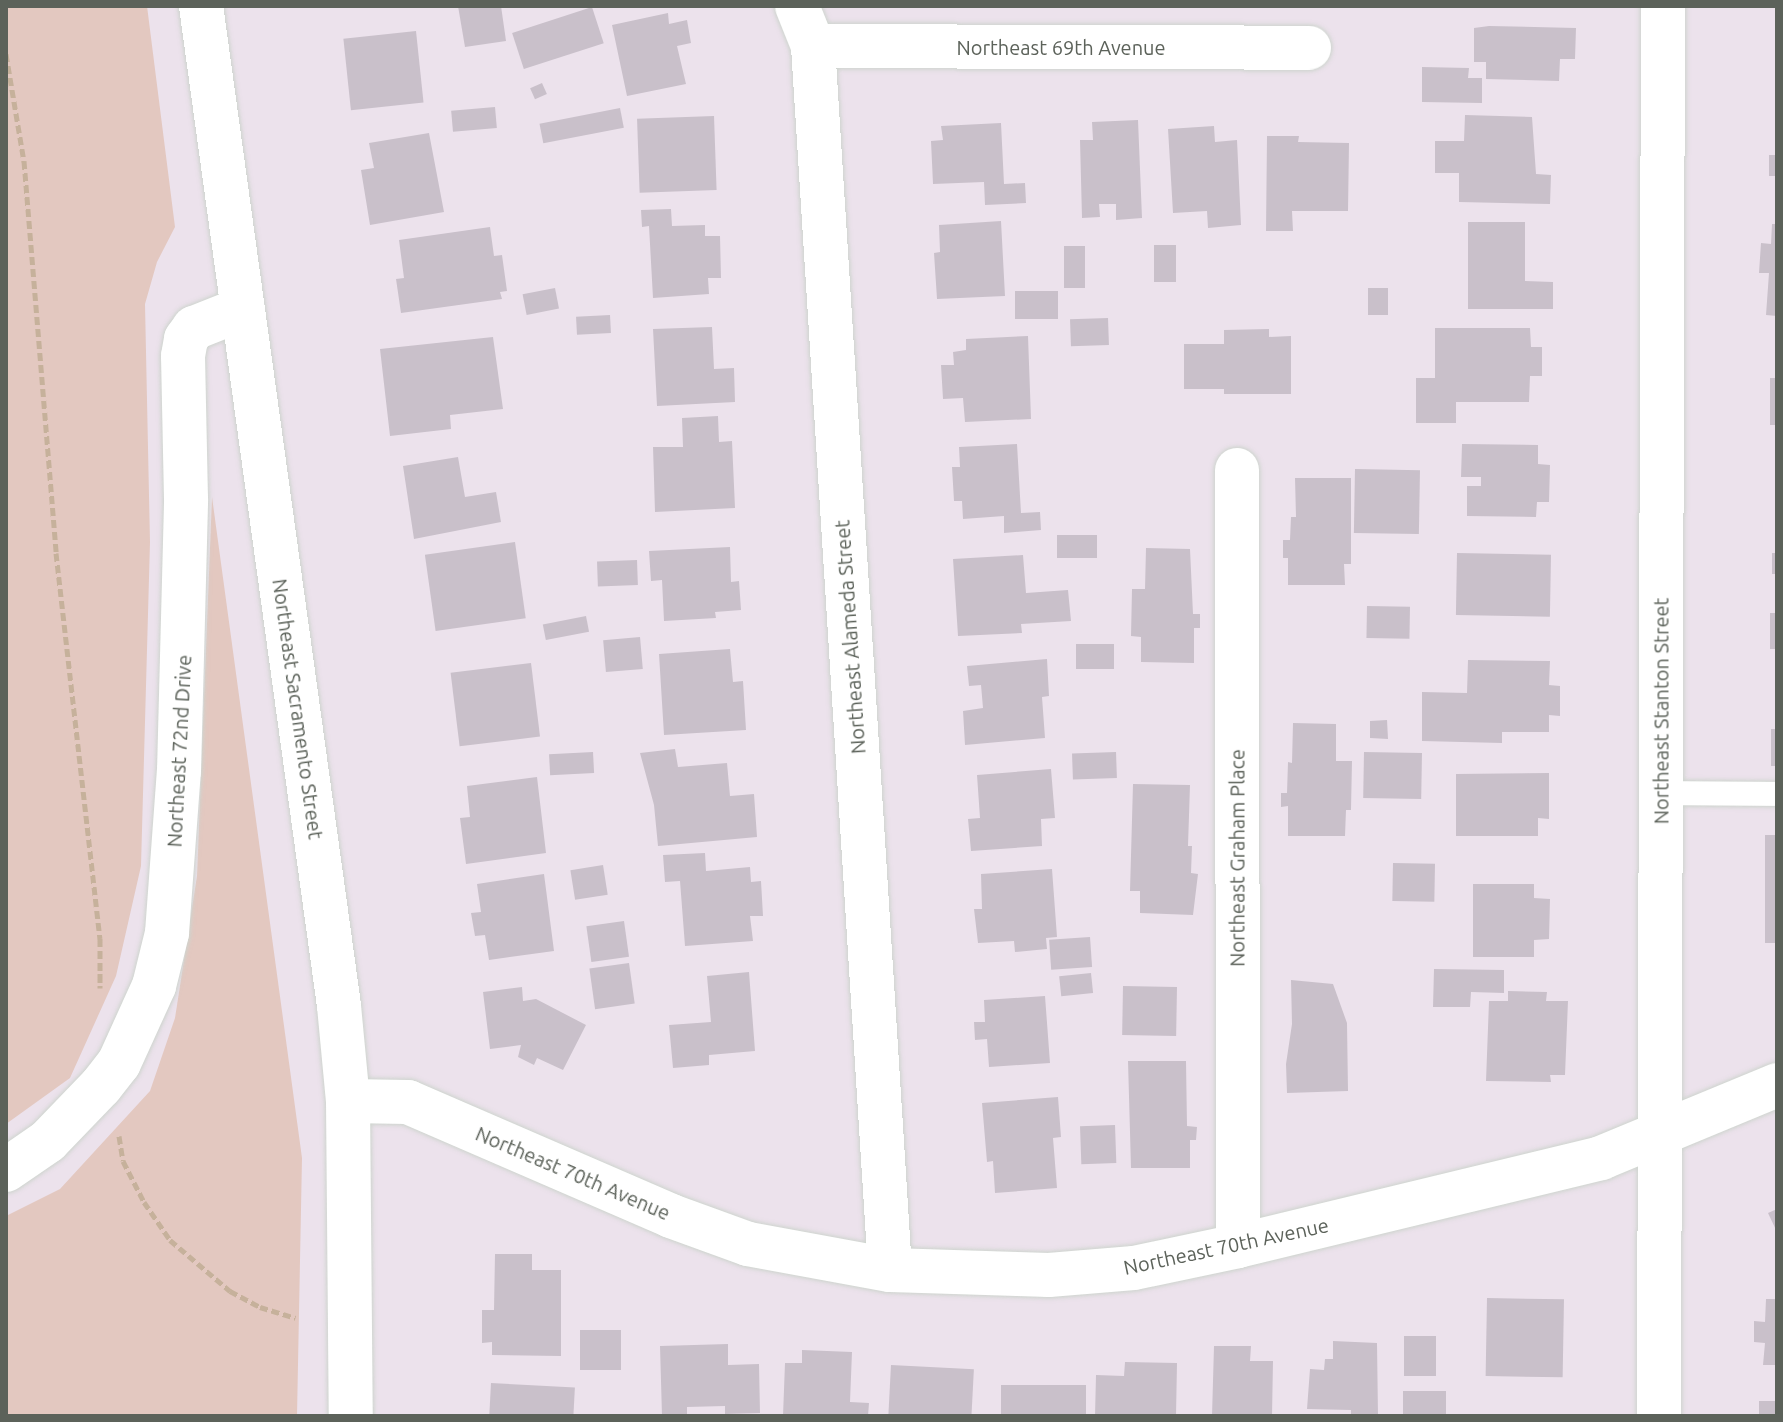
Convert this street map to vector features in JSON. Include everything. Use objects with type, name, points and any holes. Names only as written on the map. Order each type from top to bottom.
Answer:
[{"type":"street","name":"Northeast Sacramento Street","points":[[201,6],[337,990],[348,1101],[351,1416]]},
{"type":"street","name":"Northeast Alameda Street","points":[[797,6],[813,46],[890,1270]]},
{"type":"street","name":"Northeast Stanton Street","points":[[1659,1416],[1663,6]]},
{"type":"street","name":"Northeast 69th Avenue","points":[[813,46],[1309,48]]},
{"type":"street","name":"Northeast 72nd Drive","points":[[6,1170],[57,1132],[85,1106],[119,1063],[154,986],[169,907],[184,644],[183,356],[186,339],[194,328],[242,309]]},
{"type":"street","name":"Northeast Graham Place","points":[[1237,470],[1238,1246]]},
{"type":"street","name":"Northeast 70th Avenue","points":[[348,1101],[408,1102],[671,1216],[748,1244],[890,1270],[1049,1275],[1134,1268],[1238,1246],[1601,1158],[1777,1085]]},
{"type":"lane","points":[[1661,793],[1777,794]]},
{"type":"path","points":[[6,54],[24,161],[56,553],[100,938],[100,1001]]},
{"type":"path","points":[[119,1063],[116,1115],[123,1161],[144,1202],[170,1240],[230,1291],[260,1307],[295,1318]]},
{"type":"shaded area","points":[[6,6],[147,6],[175,227],[157,262],[145,304],[150,542],[141,866],[116,976],[70,1078],[6,1124]]},
{"type":"shaded area","points":[[212,497],[302,1158],[297,1416],[6,1416],[6,1216],[60,1189],[150,1091],[175,1018],[197,876]]},
{"type":"building","points":[[458,6],[501,6],[506,41],[465,47]]},
{"type":"building","points":[[592,7],[604,43],[524,69],[512,33]]},
{"type":"building","points":[[668,13],[669,24],[687,20],[691,43],[677,46],[686,84],[627,96],[612,25]]},
{"type":"building","points":[[1474,28],[1576,28],[1575,59],[1560,59],[1559,81],[1486,79],[1486,62],[1474,62]]},
{"type":"building","points":[[416,31],[424,103],[351,110],[343,39]]},
{"type":"building","points":[[1422,67],[1469,68],[1468,78],[1482,78],[1482,103],[1422,102]]},
{"type":"building","points":[[542,83],[547,94],[535,99],[530,88]]},
{"type":"building","points":[[495,107],[497,128],[453,132],[451,111]]},
{"type":"building","points":[[620,108],[624,128],[543,143],[540,124]]},
{"type":"building","points":[[1465,115],[1532,117],[1536,174],[1551,175],[1550,204],[1459,202],[1459,173],[1435,173],[1435,141],[1464,141]]},
{"type":"building","points":[[714,116],[717,190],[640,193],[637,119]]},
{"type":"building","points":[[1138,120],[1142,218],[1116,220],[1116,204],[1099,204],[1100,217],[1082,218],[1080,140],[1093,140],[1092,122]]},
{"type":"building","points":[[1001,123],[1004,184],[1025,183],[1026,203],[985,205],[984,182],[933,184],[931,141],[943,140],[941,126]]},
{"type":"building","points":[[1214,126],[1215,142],[1237,140],[1241,225],[1208,228],[1207,211],[1173,213],[1168,129]]},
{"type":"building","points":[[429,133],[444,212],[370,225],[361,170],[374,168],[369,143]]},
{"type":"building","points":[[1267,136],[1299,136],[1298,142],[1349,143],[1348,211],[1292,211],[1293,231],[1266,231]]},
{"type":"building","points":[[1769,155],[1777,155],[1777,176],[1769,176]]},
{"type":"building","points":[[671,209],[672,226],[705,225],[705,236],[720,236],[721,278],[708,278],[709,294],[653,298],[649,226],[642,227],[641,210]]},
{"type":"building","points":[[1001,221],[1005,296],[937,299],[934,253],[940,252],[939,225]]},
{"type":"building","points":[[1468,222],[1525,222],[1525,281],[1553,282],[1553,309],[1468,309]]},
{"type":"building","points":[[1772,224],[1777,224],[1777,316],[1766,315],[1769,273],[1759,273],[1761,243],[1771,244]]},
{"type":"building","points":[[490,227],[494,256],[502,255],[507,291],[500,292],[502,299],[401,313],[396,279],[404,278],[399,240]]},
{"type":"building","points":[[1154,245],[1176,245],[1176,282],[1154,282]]},
{"type":"building","points":[[1064,246],[1085,246],[1085,288],[1064,288]]},
{"type":"building","points":[[555,288],[559,309],[527,315],[523,294]]},
{"type":"building","points":[[1368,288],[1388,288],[1388,315],[1368,315]]},
{"type":"building","points":[[1015,291],[1058,291],[1058,319],[1015,319]]},
{"type":"building","points":[[610,315],[611,333],[577,335],[576,317]]},
{"type":"building","points":[[1108,318],[1109,345],[1071,346],[1070,319]]},
{"type":"building","points":[[712,327],[714,369],[734,368],[735,402],[657,406],[653,329]]},
{"type":"building","points":[[1435,328],[1530,328],[1531,347],[1542,347],[1542,376],[1530,376],[1529,402],[1456,402],[1456,423],[1416,423],[1416,378],[1435,378]]},
{"type":"building","points":[[1269,329],[1269,337],[1291,336],[1291,394],[1224,394],[1224,389],[1184,389],[1184,344],[1224,344],[1224,330]]},
{"type":"building","points":[[1028,336],[1031,419],[965,422],[963,398],[943,399],[941,365],[954,365],[953,352],[966,350],[966,339]]},
{"type":"building","points":[[493,337],[503,409],[450,415],[451,429],[390,436],[380,349]]},
{"type":"building","points":[[1770,378],[1777,378],[1777,425],[1770,425]]},
{"type":"building","points":[[718,416],[719,442],[732,441],[735,508],[655,512],[653,447],[683,447],[682,418]]},
{"type":"building","points":[[1017,444],[1021,513],[1040,512],[1041,530],[1004,533],[1004,516],[963,519],[962,501],[954,501],[952,467],[960,467],[959,447]]},
{"type":"building","points":[[1462,444],[1538,445],[1538,464],[1550,465],[1549,502],[1537,502],[1536,517],[1467,516],[1467,486],[1481,486],[1481,477],[1461,477]]},
{"type":"building","points":[[458,457],[465,497],[496,492],[501,522],[414,539],[403,466]]},
{"type":"building","points":[[1355,469],[1420,470],[1419,534],[1354,533]]},
{"type":"building","points":[[1295,478],[1351,478],[1351,564],[1344,564],[1345,585],[1288,585],[1288,558],[1283,558],[1283,540],[1290,540],[1291,517],[1296,517]]},
{"type":"building","points":[[1057,535],[1097,535],[1097,558],[1057,558]]},
{"type":"building","points":[[515,542],[526,618],[436,631],[425,555]]},
{"type":"building","points":[[730,547],[731,582],[739,581],[741,610],[715,612],[716,618],[664,621],[662,580],[651,581],[649,551]]},
{"type":"building","points":[[1146,548],[1190,549],[1193,614],[1200,614],[1200,628],[1194,628],[1194,663],[1141,662],[1141,637],[1131,636],[1132,589],[1145,589]]},
{"type":"building","points":[[1457,553],[1551,555],[1550,617],[1456,615]]},
{"type":"building","points":[[1772,553],[1777,553],[1777,574],[1772,574]]},
{"type":"building","points":[[1023,555],[1026,593],[1068,590],[1071,621],[1021,624],[1022,633],[958,636],[953,559]]},
{"type":"building","points":[[637,560],[638,585],[598,586],[597,561]]},
{"type":"building","points":[[1367,606],[1410,607],[1409,639],[1366,638]]},
{"type":"building","points":[[1770,613],[1777,613],[1777,649],[1770,649]]},
{"type":"building","points":[[586,616],[589,632],[546,640],[543,624]]},
{"type":"building","points":[[640,637],[643,669],[606,672],[603,640]]},
{"type":"building","points":[[1076,644],[1114,644],[1114,669],[1076,669]]},
{"type":"building","points":[[730,649],[733,682],[743,681],[746,730],[664,735],[659,654]]},
{"type":"building","points":[[1047,659],[1049,696],[1042,697],[1045,738],[965,745],[963,711],[983,708],[981,685],[969,686],[967,666]]},
{"type":"building","points":[[1468,660],[1550,661],[1549,685],[1560,686],[1560,716],[1549,715],[1549,732],[1502,732],[1502,743],[1422,741],[1422,692],[1467,693]]},
{"type":"building","points":[[531,663],[540,736],[460,746],[451,673]]},
{"type":"building","points":[[1387,720],[1388,739],[1370,738],[1370,721]]},
{"type":"building","points":[[1293,723],[1336,724],[1336,761],[1352,761],[1351,810],[1346,810],[1345,836],[1288,836],[1288,806],[1281,807],[1281,793],[1287,793],[1288,762],[1292,763]]},
{"type":"building","points":[[1771,729],[1777,729],[1777,766],[1771,766]]},
{"type":"building","points":[[675,749],[678,767],[727,763],[730,796],[754,794],[757,837],[658,846],[654,805],[640,753]]},
{"type":"building","points":[[593,752],[594,773],[550,775],[549,754]]},
{"type":"building","points":[[1116,752],[1117,778],[1073,780],[1072,754]]},
{"type":"building","points":[[1364,752],[1422,753],[1421,799],[1363,798]]},
{"type":"building","points":[[1051,769],[1055,818],[1041,819],[1042,846],[971,851],[968,819],[980,818],[977,775]]},
{"type":"building","points":[[1549,773],[1549,819],[1538,818],[1538,836],[1456,836],[1456,774]]},
{"type":"building","points":[[537,777],[546,853],[466,864],[460,818],[470,817],[467,786]]},
{"type":"building","points":[[1133,784],[1190,785],[1188,846],[1192,846],[1191,873],[1198,874],[1193,915],[1140,913],[1140,891],[1130,891]]},
{"type":"building","points":[[1765,835],[1777,835],[1777,943],[1765,943]]},
{"type":"building","points":[[705,853],[706,871],[750,867],[751,882],[761,881],[763,916],[750,916],[753,941],[685,946],[680,881],[665,882],[663,855]]},
{"type":"building","points":[[1393,863],[1435,864],[1434,902],[1392,901]]},
{"type":"building","points":[[603,865],[608,895],[575,900],[570,870]]},
{"type":"building","points":[[1052,869],[1057,937],[1046,938],[1047,949],[1015,952],[1014,941],[978,943],[974,909],[982,909],[981,874]]},
{"type":"building","points":[[544,874],[554,951],[489,960],[485,935],[475,936],[471,913],[481,912],[477,884]]},
{"type":"building","points":[[1473,884],[1534,884],[1534,898],[1550,899],[1549,939],[1534,940],[1534,957],[1473,957]]},
{"type":"building","points":[[624,921],[629,957],[591,962],[586,926]]},
{"type":"building","points":[[1090,937],[1092,967],[1051,970],[1049,940]]},
{"type":"building","points":[[629,963],[635,1004],[595,1009],[589,969]]},
{"type":"building","points":[[1434,969],[1504,970],[1504,993],[1471,992],[1470,1007],[1433,1007]]},
{"type":"building","points":[[749,972],[755,1051],[709,1055],[709,1065],[673,1068],[669,1025],[711,1022],[707,976]]},
{"type":"building","points":[[1091,973],[1093,993],[1061,996],[1059,976]]},
{"type":"building","points":[[1291,980],[1333,984],[1347,1023],[1348,1091],[1287,1093],[1286,1064],[1292,1024]]},
{"type":"building","points":[[1123,986],[1177,987],[1176,1036],[1122,1035]]},
{"type":"building","points":[[522,987],[523,1001],[536,999],[586,1025],[563,1070],[537,1058],[534,1065],[518,1057],[521,1045],[490,1049],[483,992]]},
{"type":"building","points":[[1508,991],[1547,992],[1546,1001],[1568,1001],[1565,1075],[1550,1075],[1551,1082],[1486,1081],[1489,1001],[1508,1001]]},
{"type":"building","points":[[1045,996],[1050,1063],[989,1067],[987,1039],[975,1040],[974,1022],[985,1022],[984,1000]]},
{"type":"building","points":[[1128,1061],[1186,1061],[1187,1126],[1197,1127],[1196,1140],[1190,1140],[1190,1168],[1131,1168]]},
{"type":"building","points":[[1058,1097],[1061,1137],[1053,1138],[1057,1188],[995,1193],[993,1161],[987,1162],[982,1103]]},
{"type":"building","points":[[1115,1125],[1116,1163],[1081,1164],[1080,1126]]},
{"type":"building","points":[[1777,1209],[1777,1232],[1768,1213]]},
{"type":"building","points":[[495,1254],[532,1254],[532,1270],[561,1270],[561,1356],[492,1355],[492,1342],[482,1343],[482,1310],[494,1310]]},
{"type":"building","points":[[1487,1298],[1564,1299],[1563,1377],[1486,1376]]},
{"type":"building","points":[[1766,1299],[1777,1299],[1777,1365],[1763,1365],[1765,1343],[1754,1342],[1754,1321],[1765,1322]]},
{"type":"building","points":[[580,1330],[621,1330],[621,1370],[580,1370]]},
{"type":"building","points":[[1404,1336],[1436,1336],[1436,1376],[1404,1376]]},
{"type":"building","points":[[1333,1341],[1377,1343],[1378,1416],[1351,1416],[1351,1410],[1307,1409],[1310,1369],[1324,1370],[1325,1359],[1333,1359]]},
{"type":"building","points":[[728,1344],[728,1365],[759,1364],[760,1413],[725,1414],[725,1406],[687,1407],[687,1416],[662,1416],[660,1346]]},
{"type":"building","points":[[1214,1346],[1251,1346],[1250,1361],[1273,1361],[1272,1416],[1212,1416]]},
{"type":"building","points":[[802,1350],[852,1352],[850,1402],[869,1403],[868,1416],[783,1416],[785,1363],[802,1363]]},
{"type":"building","points":[[1125,1362],[1177,1363],[1176,1416],[1095,1416],[1096,1375],[1124,1376]]},
{"type":"building","points":[[891,1365],[974,1369],[971,1416],[888,1416]]},
{"type":"building","points":[[491,1383],[575,1387],[573,1416],[489,1416]]},
{"type":"building","points":[[1001,1385],[1086,1385],[1086,1416],[1001,1416]]},
{"type":"building","points":[[1403,1391],[1446,1391],[1446,1416],[1403,1416]]},
{"type":"building","points":[[1759,1401],[1777,1401],[1777,1416],[1759,1416]]}]
